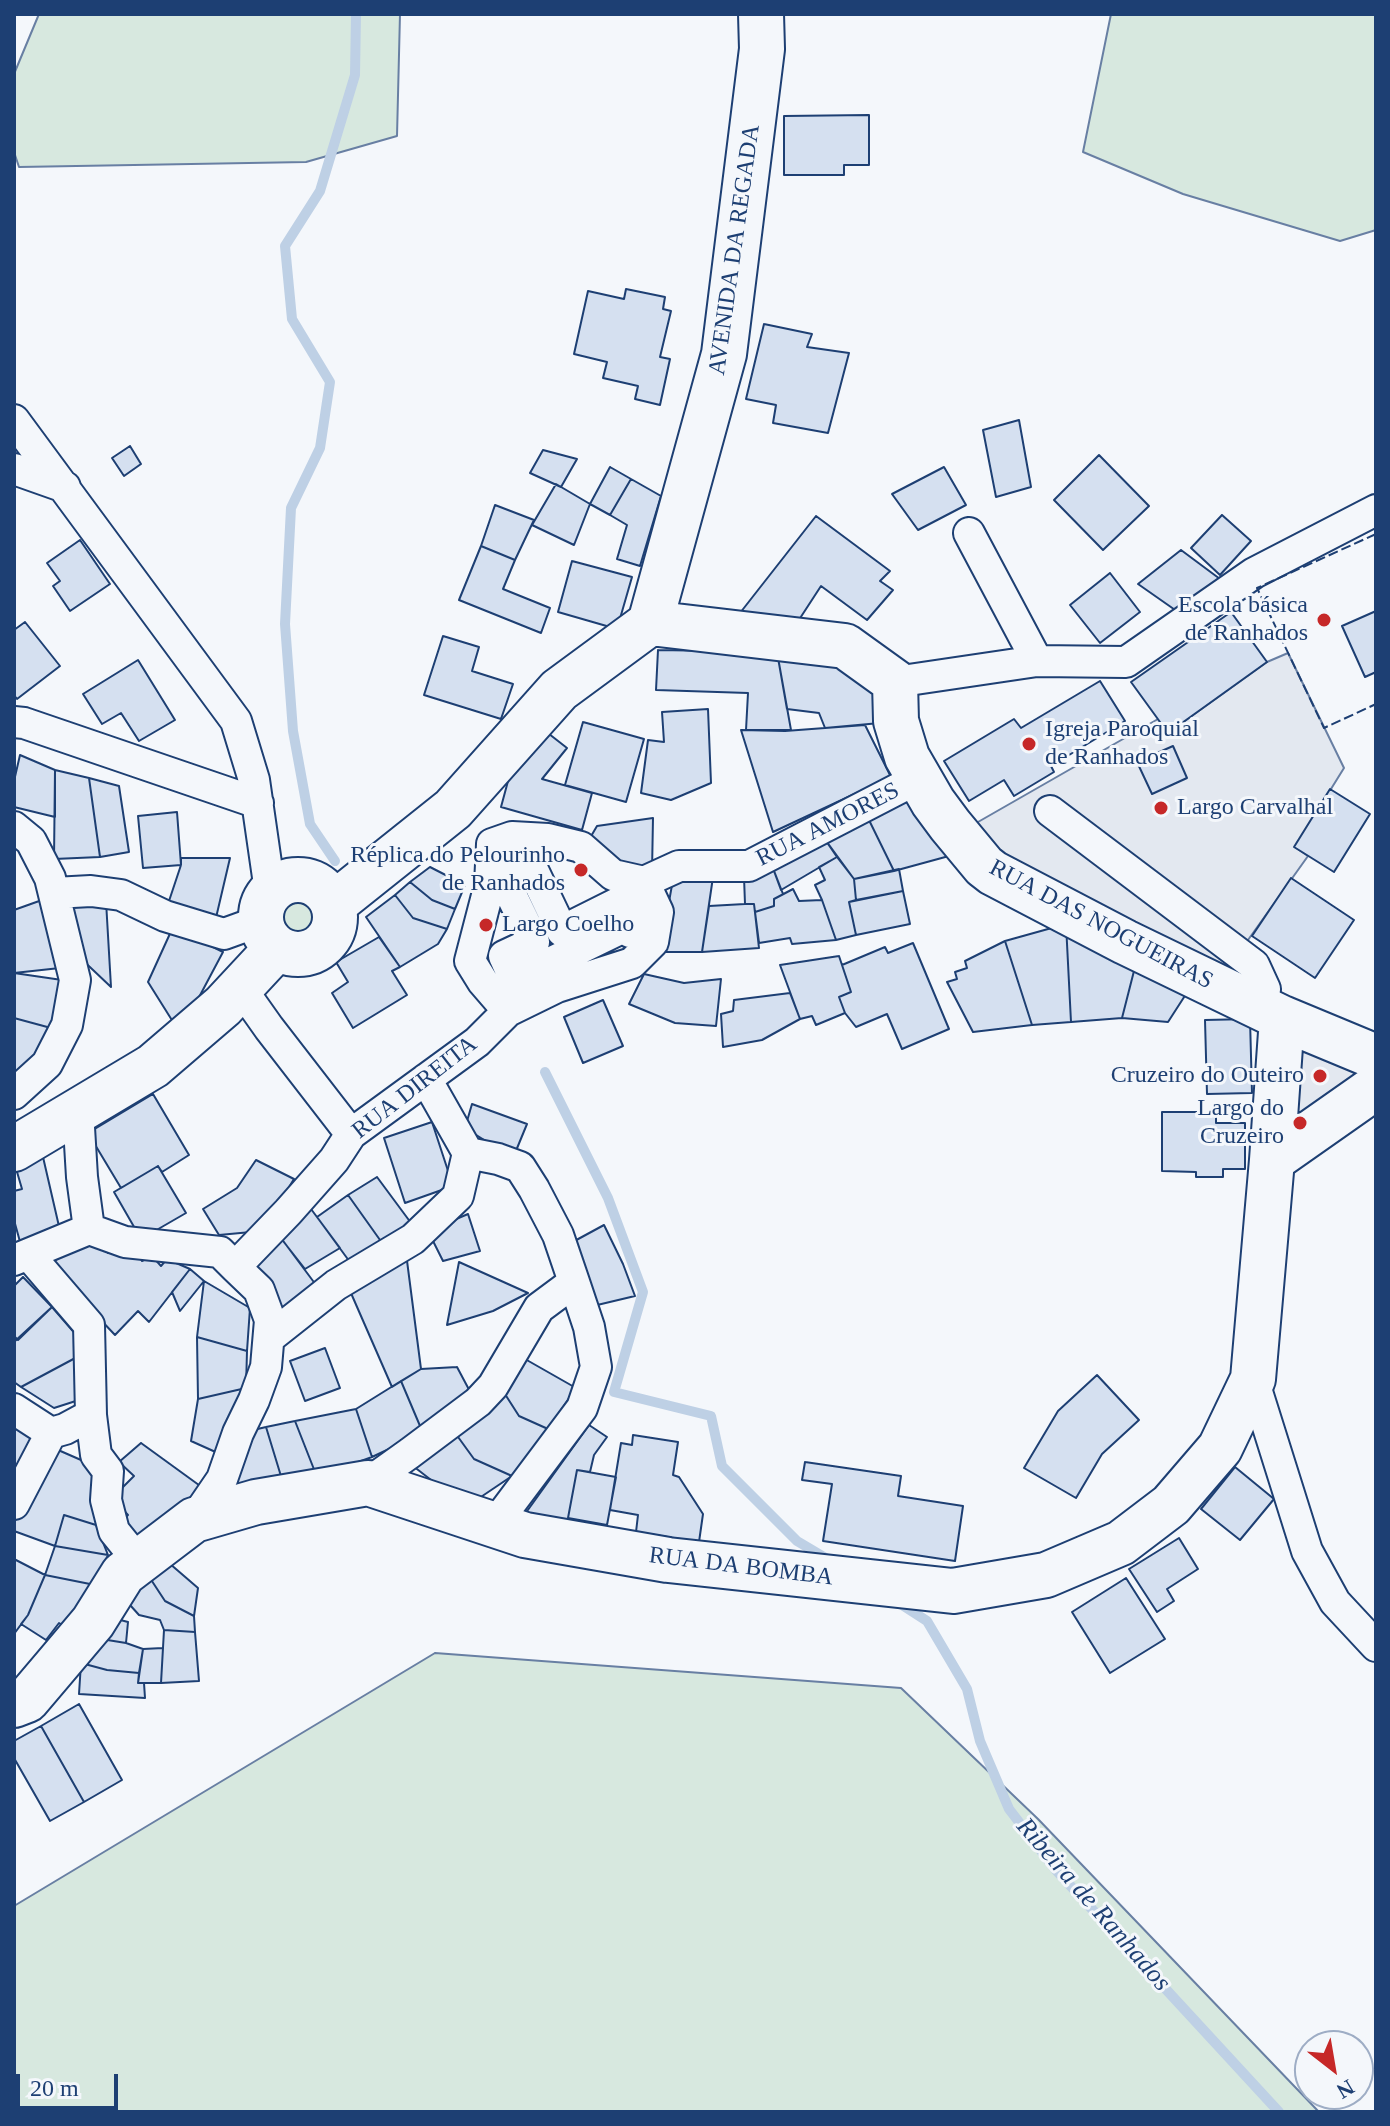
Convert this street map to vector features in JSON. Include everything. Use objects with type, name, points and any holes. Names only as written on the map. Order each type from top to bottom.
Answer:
[{"type":"street","name":"AVENIDA DA REGADA","points":[[650,623],[724,354],[762,49],[761,14]]},
{"type":"street","points":[[14,420],[236,721],[258,803],[269,920],[288,953],[311,952],[321,947],[329,938],[336,916],[328,893],[318,884],[293,879],[280,883],[269,920],[240,987],[223,1006],[153,1066],[14,1149]]},
{"type":"street","points":[[14,469],[65,487]]},
{"type":"street","points":[[334,904],[453,809],[559,690],[650,623],[845,646],[895,682],[1037,661],[1126,662],[1254,573],[1376,510]]},
{"type":"street","points":[[969,533],[1037,661]]},
{"type":"street","name":"RUA DAS NOGUEIRAS","points":[[895,682],[898,734],[907,757],[950,825],[984,866],[1125,942],[1272,1012],[1376,1057]]},
{"type":"street","points":[[14,722],[258,803]]},
{"type":"street","name":"RUA AMORES","points":[[640,886],[652,921],[630,932],[626,926],[515,980],[504,956],[534,942],[503,878],[530,864],[562,931],[628,898],[626,895],[640,886],[679,866],[749,866],[919,778]]},
{"type":"street","points":[[453,809],[492,844]]},
{"type":"street","points":[[1050,811],[1254,965],[1272,1012]]},
{"type":"street","points":[[14,827],[31,841],[50,878],[75,980],[67,1025],[47,1064],[14,1094]]},
{"type":"street","points":[[492,844],[512,837],[548,839],[581,847],[613,875],[640,886]]},
{"type":"street","points":[[492,844],[490,884],[470,961],[508,1011]]},
{"type":"street","name":"RUA DIREITA","points":[[235,1267],[334,1160],[351,1134],[477,1042],[508,1011],[557,987],[632,963],[653,942],[658,912],[640,886]]},
{"type":"street","points":[[54,893],[91,891],[121,895],[165,916],[224,934],[269,920]]},
{"type":"street","points":[[240,987],[351,1134]]},
{"type":"street","name":"RUA DA BOMBA","points":[[14,1705],[27,1700],[93,1622],[123,1574],[194,1520],[256,1502],[368,1483],[525,1535],[668,1560],[953,1591],[1046,1575],[1121,1543],[1171,1505],[1220,1448],[1253,1379],[1272,1160],[1272,1012]]},
{"type":"street","points":[[269,1338],[336,1285],[413,1239],[458,1196],[468,1153],[426,1079]]},
{"type":"street","points":[[1272,1160],[1376,1087]]},
{"type":"street","points":[[78,1111],[89,1229]]},
{"type":"street","points":[[468,1153],[520,1167],[534,1189],[558,1235],[589,1327],[596,1367],[582,1408],[495,1524]]},
{"type":"street","points":[[139,1562],[114,1531],[106,1500],[108,1471],[96,1455],[91,1415],[89,1325],[21,1258],[89,1229],[125,1242],[220,1252],[259,1290],[270,1320],[266,1367],[222,1479],[194,1520]]},
{"type":"street","points":[[368,1483],[478,1402],[493,1386],[539,1308],[574,1282]]},
{"type":"street","points":[[1253,1379],[1307,1551],[1335,1602],[1376,1646]]},
{"type":"street","points":[[14,1409],[51,1433]]},
{"type":"street","points":[[14,1504],[51,1433],[91,1415]]},
{"type":"shaded area","points":[[39,14],[400,14],[397,136],[306,162],[19,167],[14,152],[14,74]]},
{"type":"shaded area","points":[[1111,14],[1376,14],[1376,230],[1340,241],[1183,194],[1083,152]]},
{"type":"shaded area","name":"Largo Carvalhal","points":[[1288,653],[1344,768],[1295,847],[1308,856],[1228,968],[1038,875],[1000,853],[971,826],[1158,719],[1168,733],[1267,662]]},
{"type":"shaded area","points":[[296,897],[309,903],[315,916],[309,929],[296,935],[283,929],[277,916],[283,903]]},
{"type":"shaded area","name":"Largo do Cruzeiro","points":[[1282,1018],[1376,1057],[1272,1160]]},
{"type":"shaded area","points":[[435,1653],[901,1688],[1038,1819],[1294,2086],[1294,2110],[1319,2112],[14,2112],[14,1906]]},
{"type":"building","points":[[869,115],[869,165],[844,165],[844,175],[784,175],[784,116]]},
{"type":"building","points":[[626,289],[665,297],[663,309],[671,311],[660,357],[670,359],[660,405],[635,399],[638,386],[603,378],[607,362],[574,354],[588,291],[624,299]]},
{"type":"building","points":[[764,324],[812,334],[807,347],[849,353],[828,433],[773,423],[776,405],[746,399]]},
{"type":"building","points":[[1019,420],[1031,487],[996,497],[983,430]]},
{"type":"building","points":[[130,446],[141,464],[124,476],[112,458]]},
{"type":"building","points":[[543,450],[577,459],[561,487],[530,473]]},
{"type":"building","points":[[1099,455],[1149,506],[1103,550],[1054,500]]},
{"type":"building","points":[[610,467],[631,479],[610,515],[590,504]]},
{"type":"building","points":[[944,467],[966,505],[918,530],[892,494]]},
{"type":"building","points":[[631,479],[661,496],[640,566],[617,559],[627,525],[610,515]]},
{"type":"building","points":[[556,484],[590,504],[574,545],[532,525]]},
{"type":"building","points":[[495,505],[534,520],[515,560],[481,546]]},
{"type":"building","points":[[1222,515],[1251,541],[1220,575],[1191,548]]},
{"type":"building","points":[[816,516],[890,571],[880,581],[893,590],[867,620],[821,586],[793,629],[740,613]]},
{"type":"building","points":[[80,540],[110,584],[70,611],[53,586],[60,581],[47,563]]},
{"type":"building","points":[[481,546],[515,560],[503,589],[550,608],[541,633],[459,600]]},
{"type":"building","points":[[1181,550],[1220,579],[1178,612],[1138,584]]},
{"type":"building","points":[[572,561],[632,577],[617,629],[558,612]]},
{"type":"building","points":[[1110,573],[1140,612],[1100,643],[1070,605]]},
{"type":"building","points":[[1376,611],[1376,672],[1365,677],[1342,626]]},
{"type":"building","points":[[1231,612],[1267,662],[1168,733],[1131,682]]},
{"type":"building","points":[[25,622],[60,666],[17,699],[14,695],[14,630]]},
{"type":"building","points":[[443,636],[479,647],[472,671],[513,684],[501,719],[424,695]]},
{"type":"building","points":[[658,650],[777,652],[791,730],[746,730],[748,693],[656,690]]},
{"type":"building","points":[[777,652],[844,659],[871,678],[880,723],[825,728],[819,713],[787,709]]},
{"type":"building","points":[[138,660],[175,720],[139,741],[121,713],[102,724],[83,694]]},
{"type":"building","name":"Igreja Paroquial de Ranhados","points":[[1100,681],[1125,721],[1051,766],[1054,772],[1014,796],[1004,780],[969,801],[944,761],[1014,719],[1021,728]]},
{"type":"building","points":[[708,709],[711,783],[671,800],[641,793],[648,740],[664,742],[662,712]]},
{"type":"building","points":[[583,722],[644,739],[626,802],[565,785]]},
{"type":"building","points":[[865,725],[891,777],[773,832],[741,730],[785,731]]},
{"type":"building","points":[[544,730],[567,748],[542,779],[592,793],[582,830],[501,807],[511,770]]},
{"type":"building","points":[[1173,746],[1187,778],[1152,794],[1137,762]]},
{"type":"building","points":[[20,755],[55,770],[55,817],[14,807],[14,781]]},
{"type":"building","points":[[55,770],[89,778],[100,857],[54,859]]},
{"type":"building","points":[[89,778],[119,786],[129,852],[100,857]]},
{"type":"building","points":[[1330,789],[1370,814],[1334,872],[1294,847]]},
{"type":"building","points":[[908,797],[949,856],[894,871],[867,816]]},
{"type":"building","points":[[177,812],[181,865],[143,868],[138,816]]},
{"type":"building","points":[[867,816],[894,871],[854,879],[824,838]]},
{"type":"building","points":[[653,818],[652,872],[609,864],[590,838],[597,826]]},
{"type":"building","points":[[824,838],[837,857],[781,890],[771,863]]},
{"type":"building","points":[[837,857],[854,879],[856,900],[849,902],[856,935],[836,940],[815,885],[825,880],[819,867]]},
{"type":"building","points":[[181,858],[230,858],[215,922],[167,907]]},
{"type":"building","points":[[771,863],[783,894],[774,899],[774,906],[755,912],[754,904],[745,904],[744,877]]},
{"type":"building","points":[[430,867],[465,885],[455,909],[432,900],[410,882]]},
{"type":"building","points":[[899,869],[903,891],[856,900],[854,879]]},
{"type":"building","points":[[683,875],[713,877],[702,952],[660,952],[672,885]]},
{"type":"building","points":[[1291,878],[1354,920],[1315,978],[1252,936]]},
{"type":"building","points":[[410,882],[432,900],[455,909],[447,929],[413,918],[395,895]]},
{"type":"building","points":[[793,889],[799,901],[822,900],[836,940],[792,944],[790,938],[759,943],[755,912],[774,906],[774,899]]},
{"type":"building","points":[[903,891],[910,924],[856,935],[849,902]]},
{"type":"building","points":[[395,895],[413,918],[447,929],[438,944],[400,967],[366,917]]},
{"type":"building","points":[[71,898],[106,901],[111,987],[74,952]]},
{"type":"building","points":[[42,900],[60,968],[14,973],[14,910]]},
{"type":"building","points":[[754,904],[759,948],[702,952],[709,906]]},
{"type":"building","points":[[1066,924],[1135,967],[1122,1018],[1071,1022]]},
{"type":"building","points":[[1066,924],[1071,1022],[1032,1025],[1005,941]]},
{"type":"building","points":[[173,927],[223,952],[180,1033],[148,982]]},
{"type":"building","points":[[379,937],[400,967],[392,971],[407,995],[353,1028],[332,993],[348,982],[336,962]]},
{"type":"building","points":[[1005,941],[1032,1025],[973,1032],[947,982],[957,979],[955,972],[967,968],[965,961]]},
{"type":"building","points":[[913,943],[949,1029],[902,1049],[887,1014],[856,1027],[845,1013],[839,997],[851,992],[842,965],[885,947],[888,953]]},
{"type":"building","points":[[839,956],[851,992],[839,997],[845,1013],[816,1025],[812,1016],[800,1019],[780,965]]},
{"type":"building","points":[[1135,967],[1188,991],[1168,1022],[1122,1018]]},
{"type":"building","points":[[14,973],[62,980],[51,1028],[14,1018]]},
{"type":"building","points":[[644,974],[684,983],[721,979],[716,1026],[675,1023],[629,1004]]},
{"type":"building","points":[[790,993],[800,1019],[762,1040],[723,1047],[721,1014],[733,1011],[734,1000]]},
{"type":"building","points":[[603,1000],[623,1046],[583,1063],[564,1017]]},
{"type":"building","points":[[14,1018],[51,1028],[21,1080],[14,1076]]},
{"type":"building","points":[[1250,1019],[1252,1093],[1207,1094],[1205,1020]]},
{"type":"building","points":[[153,1094],[189,1155],[162,1172],[158,1166],[121,1188],[88,1133]]},
{"type":"building","points":[[472,1104],[527,1124],[513,1158],[465,1128]]},
{"type":"building","points":[[1162,1112],[1216,1112],[1216,1123],[1245,1123],[1245,1169],[1223,1169],[1223,1177],[1196,1177],[1196,1172],[1162,1171]]},
{"type":"building","points":[[432,1122],[453,1186],[405,1203],[384,1138]]},
{"type":"building","points":[[43,1157],[61,1235],[22,1249],[14,1220],[14,1191],[22,1189],[15,1165]]},
{"type":"building","points":[[256,1160],[294,1179],[262,1231],[219,1235],[203,1209],[237,1188]]},
{"type":"building","points":[[158,1166],[186,1213],[141,1239],[114,1192]]},
{"type":"building","points":[[377,1177],[414,1227],[385,1247],[348,1195]]},
{"type":"building","points":[[348,1195],[385,1247],[355,1269],[317,1217]]},
{"type":"building","points":[[311,1209],[340,1248],[305,1269],[276,1232]]},
{"type":"building","points":[[468,1214],[480,1251],[443,1261],[428,1231]]},
{"type":"building","points":[[604,1225],[635,1296],[593,1306],[569,1244]]},
{"type":"building","points":[[281,1238],[322,1293],[280,1318],[246,1259]]},
{"type":"building","points":[[90,1241],[95,1248],[103,1244],[108,1253],[133,1245],[142,1261],[152,1256],[161,1266],[167,1259],[190,1269],[149,1322],[138,1311],[115,1335],[48,1264]]},
{"type":"building","points":[[406,1253],[421,1369],[392,1387],[347,1284]]},
{"type":"building","points":[[459,1262],[528,1293],[493,1311],[447,1325]]},
{"type":"building","points":[[190,1269],[204,1281],[180,1311],[172,1292]]},
{"type":"building","points":[[23,1277],[52,1307],[18,1340],[14,1336],[14,1286]]},
{"type":"building","points":[[204,1281],[250,1308],[247,1351],[197,1337]]},
{"type":"building","points":[[52,1307],[78,1337],[79,1356],[21,1387],[14,1382],[14,1342]]},
{"type":"building","points":[[197,1337],[247,1351],[246,1388],[198,1399]]},
{"type":"building","points":[[325,1348],[340,1388],[305,1401],[290,1361]]},
{"type":"building","points":[[79,1356],[82,1399],[54,1408],[21,1387]]},
{"type":"building","points":[[525,1359],[576,1388],[548,1429],[519,1416],[503,1391]]},
{"type":"building","points":[[457,1367],[474,1399],[423,1433],[401,1381],[421,1369]]},
{"type":"building","points":[[1097,1375],[1139,1420],[1102,1454],[1076,1498],[1024,1468],[1058,1411]]},
{"type":"building","points":[[401,1381],[423,1433],[372,1457],[356,1409]]},
{"type":"building","points":[[246,1388],[220,1454],[191,1441],[198,1399]]},
{"type":"building","points":[[503,1391],[519,1416],[548,1429],[512,1476],[474,1459],[453,1430]]},
{"type":"building","points":[[356,1409],[372,1457],[317,1477],[295,1421]]},
{"type":"building","points":[[295,1421],[317,1477],[284,1486],[266,1427]]},
{"type":"building","points":[[14,1425],[42,1437],[14,1475]]},
{"type":"building","points":[[589,1425],[607,1437],[594,1455],[590,1472],[577,1470],[568,1518],[572,1519],[570,1533],[525,1514]]},
{"type":"building","points":[[266,1427],[284,1486],[227,1491],[245,1432]]},
{"type":"building","points":[[453,1430],[474,1459],[512,1476],[466,1507],[413,1466]]},
{"type":"building","points":[[633,1435],[678,1442],[673,1475],[679,1477],[703,1514],[699,1542],[636,1532],[638,1515],[610,1510],[621,1443],[632,1445]]},
{"type":"building","points":[[141,1443],[203,1488],[183,1513],[176,1506],[137,1545],[119,1524],[128,1515],[112,1498],[134,1476],[119,1462]]},
{"type":"building","points":[[49,1446],[97,1467],[102,1480],[96,1525],[64,1515],[55,1546],[14,1531],[14,1523]]},
{"type":"building","points":[[805,1462],[901,1476],[898,1496],[963,1506],[955,1561],[823,1541],[832,1484],[802,1480]]},
{"type":"building","points":[[1235,1467],[1274,1499],[1240,1540],[1201,1509]]},
{"type":"building","points":[[577,1470],[616,1477],[607,1525],[568,1518]]},
{"type":"building","points":[[64,1515],[96,1525],[108,1555],[55,1546]]},
{"type":"building","points":[[1179,1538],[1198,1569],[1167,1589],[1174,1601],[1157,1612],[1129,1569]]},
{"type":"building","points":[[55,1546],[108,1555],[95,1585],[45,1575]]},
{"type":"building","points":[[162,1557],[198,1588],[194,1616],[165,1601],[146,1572]]},
{"type":"building","points":[[14,1559],[45,1575],[28,1615],[14,1634]]},
{"type":"building","points":[[146,1572],[165,1601],[194,1616],[195,1632],[164,1630],[160,1620],[139,1615],[121,1595]]},
{"type":"building","points":[[45,1575],[95,1585],[72,1631],[59,1623],[46,1640],[21,1624]]},
{"type":"building","points":[[1126,1578],[1165,1639],[1110,1673],[1072,1612]]},
{"type":"building","points":[[109,1617],[128,1622],[126,1643],[95,1638]]},
{"type":"building","points":[[164,1630],[195,1632],[199,1681],[161,1683]]},
{"type":"building","points":[[95,1638],[143,1649],[139,1673],[107,1670],[81,1663]]},
{"type":"building","points":[[163,1648],[161,1683],[138,1683],[143,1649]]},
{"type":"building","points":[[81,1663],[107,1670],[139,1673],[138,1683],[144,1683],[145,1698],[79,1694]]},
{"type":"building","points":[[79,1704],[122,1780],[84,1802],[41,1726]]},
{"type":"building","points":[[41,1726],[84,1802],[50,1821],[14,1758],[14,1741]]},
{"type":"waterway","name":"Ribeira de Ranhados","points":[[335,861],[310,824],[293,731],[285,624],[291,508],[320,448],[330,382],[292,319],[285,246],[320,191],[355,75],[356,14]]},
{"type":"waterway","name":"Ribeira de Ranhados","points":[[545,1072],[608,1198],[643,1292],[614,1392],[711,1416],[722,1466],[797,1541],[829,1560]]},
{"type":"waterway","name":"Ribeira de Ranhados","points":[[896,1601],[927,1621],[967,1689],[980,1741],[1009,1809],[1055,1869],[1279,2112]]},
{"type":"fence","points":[[1376,534],[1257,588],[1324,728],[1376,704]]},
{"type":"place","name":"Escola básica de Ranhados","points":[[1324,620]]},
{"type":"place","name":"Igreja Paroquial de Ranhados","points":[[1029,744]]},
{"type":"place","name":"Largo Carvalhal","points":[[1161,808]]},
{"type":"place","name":"Réplica do Pelourinho de Ranhados","points":[[581,870]]},
{"type":"place","name":"Largo Coelho","points":[[486,925]]},
{"type":"place","name":"Cruzeiro do Outeiro","points":[[1320,1076]]},
{"type":"place","name":"Largo do Cruzeiro","points":[[1300,1123]]}]
